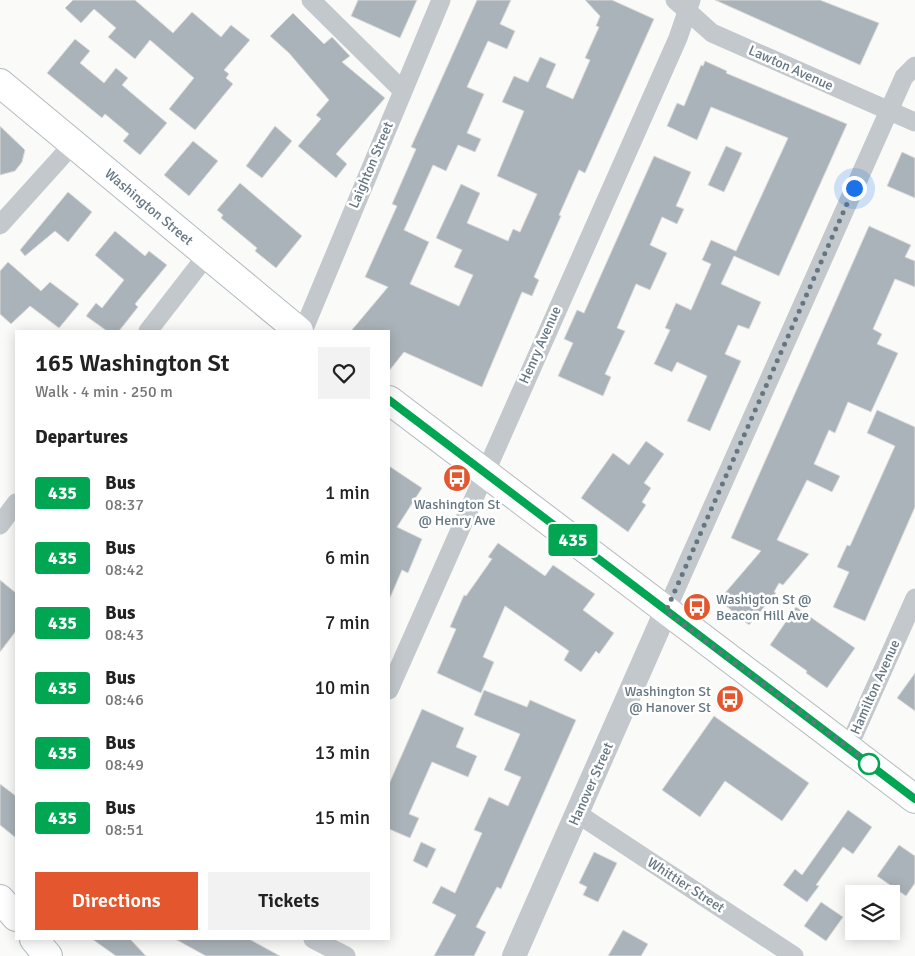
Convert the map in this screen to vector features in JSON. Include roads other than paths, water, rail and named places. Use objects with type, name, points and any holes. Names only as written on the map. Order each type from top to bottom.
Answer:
[{"type":"main road","name":"Washington Street","points":[[0,83],[298,330]]},
{"type":"main road","points":[[390,401],[915,798]]},
{"type":"main road","points":[[0,899],[15,916]]},
{"type":"main road","points":[[35,940],[48,956]]},
{"type":"street","points":[[311,0],[402,90]]},
{"type":"street","name":"Laighton Street","points":[[303,330],[441,0]]},
{"type":"street","name":"Lawton Avenue","points":[[684,4],[712,33],[915,122]]},
{"type":"street","name":"Henry Avenue","points":[[390,688],[678,38],[684,4]]},
{"type":"street","points":[[666,611],[904,77],[915,66]]},
{"type":"street","points":[[0,225],[74,144]]},
{"type":"street","points":[[149,330],[206,255]]},
{"type":"street","points":[[0,525],[15,505]]},
{"type":"street","name":"Hamilton Avenue","points":[[848,748],[915,598]]},
{"type":"street","name":"Hanover Street","points":[[514,956],[666,611]]},
{"type":"street","name":"Whittier Street","points":[[578,814],[794,956]]},
{"type":"street","points":[[26,956],[34,940]]},
{"type":"street","points":[[315,940],[346,956]]},
{"type":"place","name":"Washington St @ Henry Ave","points":[[457,478]]},
{"type":"place","name":"Washigton St @ Beacon Hill Ave","points":[[697,607]]},
{"type":"place","name":"Washington St @ Hanover St","points":[[730,699]]}]
